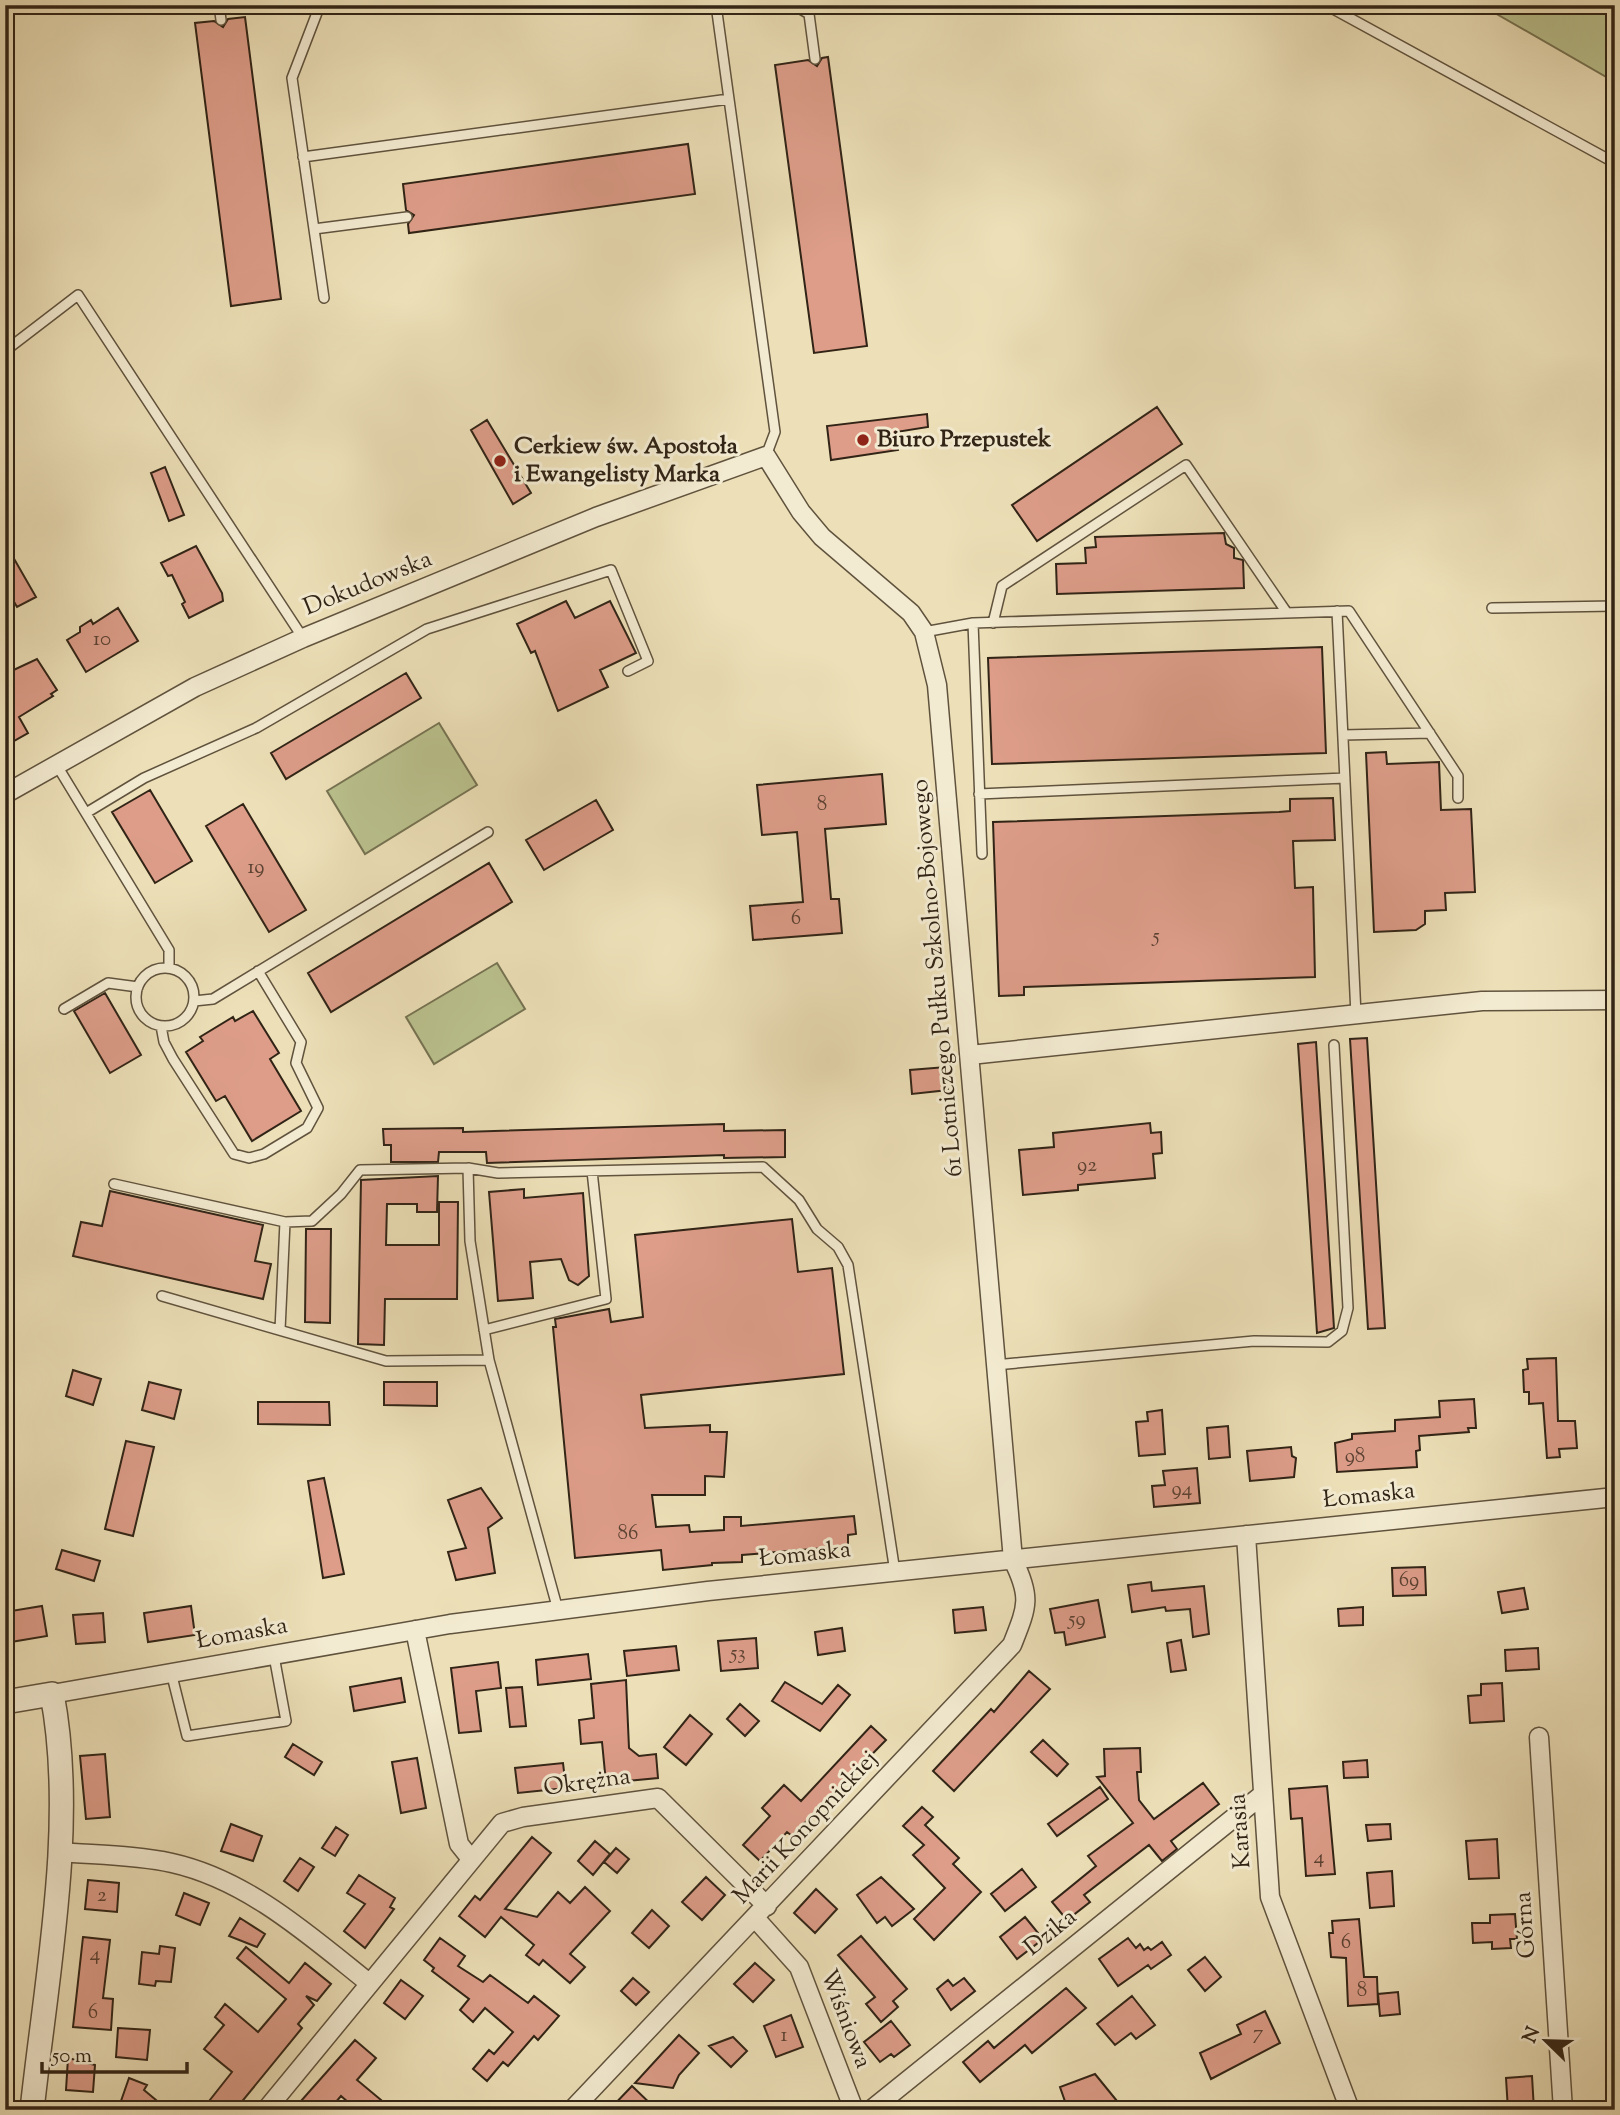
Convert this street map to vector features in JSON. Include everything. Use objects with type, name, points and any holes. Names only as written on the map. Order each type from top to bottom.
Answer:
[{"type":"street","name":"61 Lotniczego Pułku Szkolno-Bojowego","points":[[766,456],[794,502],[822,537],[898,599],[924,632],[937,685],[1013,1560]]},
{"type":"street","name":"Dokudowska","points":[[5,794],[195,687],[303,638],[596,517],[766,456]]},
{"type":"street","points":[[970,1055],[1482,1001],[1615,1000]]},
{"type":"street","name":"Łomaska","points":[[5,1702],[415,1630],[558,1610],[1615,1497]]},
{"type":"street","name":"Karasia","points":[[1246,1535],[1270,1898],[1350,2110]]},
{"type":"street","name":"Marii Konopnickiej","points":[[572,2110],[1012,1645],[1024,1615],[1026,1586],[1013,1560]]},
{"type":"street","points":[[415,1630],[436,1743],[459,1844],[471,1859]]},
{"type":"street","points":[[32,2110],[60,1852],[59,1731],[52,1694]]},
{"type":"street","name":"Górna","points":[[1539,1737],[1563,2110]]},
{"type":"street","name":"Dzika","points":[[871,2110],[1262,1795]]},
{"type":"street","name":"Okrężna","points":[[266,2110],[502,1823],[523,1817],[658,1798],[761,1912]]},
{"type":"street","points":[[60,1852],[172,1863],[221,1880],[255,1897],[369,1983]]},
{"type":"street","name":"Wiśniowa","points":[[761,1912],[799,1967],[855,2110]]},
{"type":"lane","points":[[5,19],[10,5]]},
{"type":"lane","points":[[219,5],[221,20]]},
{"type":"lane","points":[[320,5],[292,78],[324,298]]},
{"type":"lane","points":[[729,5],[717,6],[774,420],[775,432],[766,456]]},
{"type":"lane","points":[[794,5],[808,14],[815,59]]},
{"type":"lane","points":[[1326,5],[1615,163]]},
{"type":"lane","points":[[303,157],[729,99]]},
{"type":"lane","points":[[314,229],[407,217]]},
{"type":"lane","points":[[5,351],[78,295],[303,638]]},
{"type":"lane","points":[[993,623],[1002,586],[1186,466],[1287,613]]},
{"type":"lane","points":[[86,813],[144,778],[256,728],[427,629],[611,570],[648,661],[628,671]]},
{"type":"lane","points":[[1492,608],[1615,606]]},
{"type":"lane","points":[[1337,611],[1356,1015]]},
{"type":"lane","points":[[924,632],[973,623],[1349,611],[1458,776],[1458,798]]},
{"type":"lane","points":[[973,623],[982,854]]},
{"type":"lane","points":[[1343,735],[1430,733]]},
{"type":"lane","points":[[56,764],[169,950],[169,968]]},
{"type":"lane","points":[[979,794],[1345,778]]},
{"type":"lane","points":[[194,1001],[213,999],[488,832]]},
{"type":"lane","points":[[169,968],[181,972],[190,982],[194,1001],[186,1018],[174,1025],[162,1026],[149,1022],[140,1012],[136,1000],[138,987],[145,976],[156,969],[169,968]]},
{"type":"lane","points":[[162,1026],[164,1042],[173,1059],[230,1151],[243,1158],[264,1154],[307,1128],[318,1108],[296,1063],[301,1042],[258,971]]},
{"type":"lane","points":[[64,1009],[108,983],[138,987]]},
{"type":"lane","points":[[995,1365],[1254,1341],[1317,1343],[1336,1338],[1342,1331],[1348,1308],[1334,1045]]},
{"type":"lane","points":[[114,1184],[285,1222],[312,1221],[341,1194],[360,1170],[468,1168],[498,1173],[763,1167],[799,1200],[817,1229],[844,1255],[895,1572]]},
{"type":"lane","points":[[468,1168],[470,1241],[489,1360],[558,1610]]},
{"type":"lane","points":[[484,1330],[606,1299],[592,1171]]},
{"type":"lane","points":[[280,1330],[285,1222]]},
{"type":"lane","points":[[162,1296],[387,1361],[489,1360]]},
{"type":"lane","points":[[172,1672],[187,1736],[286,1721],[274,1656]]},
{"type":"green space","points":[[1481,5],[1615,5],[1615,82]]},
{"type":"green space","points":[[439,723],[477,785],[365,854],[327,791]]},
{"type":"green space","points":[[497,963],[525,1009],[434,1064],[406,1017]]},
{"type":"building","points":[[245,17],[281,299],[231,306],[195,23],[214,21],[223,27],[228,19]]},
{"type":"building","points":[[828,57],[867,346],[814,353],[775,65],[808,60],[817,66],[822,58]]},
{"type":"building","points":[[688,144],[695,194],[409,233],[408,224],[414,215],[406,210],[403,184]]},
{"type":"building","points":[[1157,407],[1182,444],[1037,541],[1012,505]]},
{"type":"building","name":"Biuro Przepustek","points":[[927,414],[928,427],[896,432],[898,450],[831,460],[827,426]]},
{"type":"building","name":"Cerkiew św. Apostoła i Ewangelisty Marka","points":[[487,420],[531,493],[513,504],[471,430]]},
{"type":"building","points":[[165,467],[184,515],[169,521],[151,473]]},
{"type":"building","points":[[1224,533],[1226,544],[1234,548],[1234,558],[1243,560],[1244,588],[1057,594],[1056,564],[1086,563],[1085,548],[1096,547],[1095,537]]},
{"type":"building","points":[[5,543],[36,597],[17,607],[5,586]]},
{"type":"building","points":[[196,546],[222,593],[223,601],[189,618],[182,604],[185,602],[172,575],[168,576],[161,563]]},
{"type":"building","points":[[566,601],[575,618],[610,601],[636,653],[600,670],[608,687],[558,711],[535,651],[531,653],[517,624]]},
{"type":"building","points":[[118,608],[138,641],[86,672],[67,640],[80,632],[80,627],[91,620],[93,624]]},
{"type":"building","points":[[1322,647],[1326,753],[992,764],[988,658]]},
{"type":"building","points":[[37,659],[57,690],[51,694],[53,696],[19,717],[28,733],[5,746],[5,674]]},
{"type":"building","points":[[406,673],[421,698],[286,779],[271,753]]},
{"type":"building","points":[[1386,752],[1387,764],[1439,762],[1441,810],[1471,809],[1475,892],[1445,893],[1446,910],[1425,911],[1425,924],[1416,930],[1374,932],[1366,753]]},
{"type":"building","points":[[882,774],[886,824],[825,829],[831,899],[839,899],[842,933],[753,940],[750,906],[803,902],[797,832],[762,835],[757,785]]},
{"type":"building","points":[[150,790],[192,861],[155,883],[112,812]]},
{"type":"building","points":[[1333,798],[1335,840],[1293,841],[1295,888],[1313,887],[1315,977],[1024,987],[1024,995],[999,996],[993,822],[1279,812],[1290,811],[1290,799]]},
{"type":"building","points":[[596,800],[613,830],[544,870],[526,840]]},
{"type":"building","points":[[243,804],[306,910],[269,932],[206,826]]},
{"type":"building","points":[[489,863],[512,902],[331,1012],[308,973]]},
{"type":"building","points":[[105,993],[141,1055],[110,1073],[74,1011]]},
{"type":"building","points":[[253,1011],[279,1053],[270,1059],[301,1111],[252,1141],[225,1096],[216,1101],[186,1052],[203,1041],[200,1037],[233,1017],[235,1021]]},
{"type":"building","points":[[1367,1038],[1385,1328],[1368,1329],[1350,1039]]},
{"type":"building","points":[[1316,1042],[1334,1328],[1317,1333],[1298,1044]]},
{"type":"building","points":[[946,1067],[948,1090],[912,1094],[910,1070]]},
{"type":"building","points":[[1150,1123],[1151,1133],[1161,1132],[1162,1153],[1153,1154],[1155,1178],[1078,1185],[1078,1190],[1023,1195],[1019,1150],[1054,1147],[1053,1133]]},
{"type":"building","points":[[724,1124],[724,1131],[785,1130],[785,1157],[724,1158],[724,1155],[487,1163],[486,1152],[439,1152],[438,1162],[391,1162],[391,1145],[384,1145],[383,1129],[463,1128],[463,1132]]},
{"type":"building","points":[[438,1176],[437,1212],[417,1212],[417,1204],[387,1204],[386,1245],[439,1245],[439,1202],[458,1202],[457,1299],[385,1299],[384,1345],[358,1344],[361,1180]]},
{"type":"building","points":[[524,1189],[524,1198],[583,1193],[589,1276],[578,1285],[569,1280],[561,1259],[530,1262],[533,1298],[498,1301],[489,1192]]},
{"type":"building","points":[[110,1191],[263,1225],[255,1261],[271,1264],[263,1299],[73,1256],[81,1222],[102,1226]]},
{"type":"building","points":[[792,1219],[798,1272],[832,1268],[844,1374],[641,1395],[645,1428],[710,1425],[710,1432],[727,1432],[724,1477],[705,1476],[705,1495],[652,1495],[656,1527],[689,1525],[690,1532],[724,1530],[724,1517],[741,1517],[741,1526],[854,1516],[856,1534],[848,1535],[848,1546],[742,1555],[742,1562],[663,1570],[661,1550],[575,1558],[553,1327],[556,1327],[555,1319],[609,1309],[611,1322],[643,1317],[635,1235]]},
{"type":"building","points":[[306,1229],[331,1229],[330,1323],[305,1322]]},
{"type":"building","points":[[1556,1358],[1558,1421],[1575,1421],[1577,1448],[1559,1449],[1560,1457],[1547,1458],[1543,1403],[1529,1404],[1529,1392],[1524,1392],[1523,1370],[1528,1369],[1527,1359]]},
{"type":"building","points":[[73,1370],[101,1379],[93,1405],[66,1396]]},
{"type":"building","points":[[149,1382],[181,1390],[174,1419],[142,1410]]},
{"type":"building","points":[[384,1382],[437,1382],[437,1406],[384,1405]]},
{"type":"building","points":[[1474,1399],[1476,1428],[1468,1428],[1469,1432],[1419,1436],[1417,1467],[1337,1472],[1335,1443],[1352,1439],[1352,1434],[1395,1431],[1395,1420],[1440,1417],[1439,1401]]},
{"type":"building","points":[[258,1402],[329,1402],[330,1425],[258,1424]]},
{"type":"building","points":[[1162,1410],[1165,1454],[1139,1456],[1136,1422],[1148,1421],[1147,1412]]},
{"type":"building","points":[[1228,1426],[1230,1457],[1209,1459],[1207,1428]]},
{"type":"building","points":[[126,1441],[154,1447],[133,1536],[105,1529]]},
{"type":"building","points":[[1291,1447],[1292,1456],[1296,1458],[1294,1477],[1250,1481],[1247,1451]]},
{"type":"building","points":[[1197,1468],[1200,1503],[1154,1507],[1152,1486],[1165,1485],[1163,1471]]},
{"type":"building","points":[[324,1478],[344,1574],[323,1578],[308,1481]]},
{"type":"building","points":[[481,1488],[502,1518],[488,1528],[495,1573],[456,1580],[448,1552],[466,1548],[448,1500]]},
{"type":"building","points":[[62,1550],[100,1561],[94,1581],[56,1569]]},
{"type":"building","points":[[1425,1567],[1426,1595],[1393,1596],[1392,1568]]},
{"type":"building","points":[[1151,1582],[1152,1591],[1204,1586],[1209,1634],[1193,1637],[1190,1609],[1166,1611],[1165,1607],[1132,1612],[1128,1585]]},
{"type":"building","points":[[1524,1588],[1528,1609],[1502,1613],[1498,1592]]},
{"type":"building","points":[[1098,1600],[1105,1637],[1066,1645],[1064,1632],[1055,1633],[1050,1609]]},
{"type":"building","points":[[42,1606],[47,1636],[5,1643],[5,1612]]},
{"type":"building","points":[[191,1606],[195,1635],[148,1642],[144,1613]]},
{"type":"building","points":[[983,1607],[986,1630],[955,1633],[953,1610]]},
{"type":"building","points":[[1363,1607],[1363,1625],[1339,1626],[1338,1609]]},
{"type":"building","points":[[103,1613],[105,1642],[76,1644],[73,1615]]},
{"type":"building","points":[[842,1628],[845,1651],[818,1655],[815,1632]]},
{"type":"building","points":[[756,1638],[758,1668],[721,1671],[718,1641]]},
{"type":"building","points":[[1181,1640],[1186,1670],[1171,1672],[1167,1643]]},
{"type":"building","points":[[676,1646],[679,1670],[627,1676],[624,1651]]},
{"type":"building","points":[[1538,1648],[1539,1669],[1506,1671],[1505,1650]]},
{"type":"building","points":[[588,1654],[591,1679],[538,1685],[536,1660]]},
{"type":"building","points":[[498,1662],[501,1688],[476,1691],[481,1731],[459,1733],[451,1668]]},
{"type":"building","points":[[1029,1671],[1050,1689],[954,1791],[933,1771],[991,1709],[994,1712]]},
{"type":"building","points":[[401,1678],[405,1702],[354,1711],[350,1687]]},
{"type":"building","points":[[626,1680],[629,1748],[639,1756],[656,1754],[658,1778],[606,1783],[602,1742],[581,1744],[579,1720],[594,1718],[591,1684]]},
{"type":"building","points":[[785,1682],[822,1704],[838,1685],[850,1695],[820,1731],[772,1701]]},
{"type":"building","points":[[1502,1683],[1504,1721],[1470,1723],[1468,1696],[1481,1695],[1481,1684]]},
{"type":"building","points":[[522,1687],[526,1726],[510,1727],[506,1688]]},
{"type":"building","points":[[740,1704],[759,1721],[745,1736],[727,1719]]},
{"type":"building","points":[[690,1715],[712,1734],[686,1765],[664,1747]]},
{"type":"building","points":[[871,1726],[886,1740],[792,1836],[787,1832],[760,1861],[743,1845],[770,1816],[762,1808],[784,1785],[801,1801]]},
{"type":"building","points":[[1043,1740],[1068,1764],[1057,1776],[1031,1752]]},
{"type":"building","points":[[293,1744],[322,1762],[314,1775],[285,1757]]},
{"type":"building","points":[[1140,1748],[1141,1772],[1137,1772],[1139,1800],[1154,1819],[1203,1783],[1219,1804],[1171,1841],[1177,1849],[1162,1861],[1149,1845],[1084,1895],[1090,1902],[1067,1920],[1052,1902],[1096,1866],[1088,1856],[1133,1823],[1097,1777],[1105,1776],[1104,1749]]},
{"type":"building","points":[[105,1754],[110,1817],[86,1819],[80,1756]]},
{"type":"building","points":[[417,1758],[426,1808],[401,1813],[392,1762]]},
{"type":"building","points":[[1367,1760],[1368,1777],[1344,1778],[1343,1762]]},
{"type":"building","points":[[563,1763],[566,1788],[518,1793],[515,1768]]},
{"type":"building","points":[[1327,1786],[1335,1874],[1306,1876],[1302,1818],[1291,1819],[1289,1789]]},
{"type":"building","points":[[1100,1787],[1108,1799],[1057,1836],[1048,1824]]},
{"type":"building","points":[[922,1807],[933,1817],[925,1825],[959,1858],[953,1864],[981,1892],[934,1940],[914,1919],[945,1888],[913,1855],[924,1845],[903,1826]]},
{"type":"building","points":[[231,1824],[262,1836],[253,1861],[221,1851]]},
{"type":"building","points":[[1390,1824],[1391,1839],[1368,1841],[1366,1825]]},
{"type":"building","points":[[336,1827],[348,1835],[335,1856],[322,1848]]},
{"type":"building","points":[[532,1837],[551,1853],[505,1909],[537,1917],[558,1892],[570,1903],[585,1887],[610,1911],[570,1954],[585,1967],[570,1983],[543,1960],[539,1965],[526,1955],[534,1945],[501,1917],[485,1937],[459,1916],[475,1896],[480,1900]]},
{"type":"building","points":[[1497,1839],[1499,1878],[1469,1879],[1466,1841]]},
{"type":"building","points":[[595,1841],[610,1854],[593,1875],[578,1861]]},
{"type":"building","points":[[616,1848],[629,1859],[617,1873],[604,1862]]},
{"type":"building","points":[[300,1858],[314,1867],[298,1891],[284,1881]]},
{"type":"building","points":[[1022,1869],[1036,1887],[1005,1911],[991,1894]]},
{"type":"building","points":[[1392,1871],[1394,1906],[1370,1908],[1367,1873]]},
{"type":"building","points":[[359,1875],[395,1898],[390,1907],[394,1909],[365,1948],[344,1931],[365,1904],[347,1893]]},
{"type":"building","points":[[706,1877],[725,1895],[702,1920],[682,1902]]},
{"type":"building","points":[[881,1877],[914,1909],[892,1926],[885,1917],[877,1923],[857,1895]]},
{"type":"building","points":[[88,1880],[119,1883],[117,1912],[85,1909]]},
{"type":"building","points":[[816,1889],[837,1909],[815,1933],[794,1913]]},
{"type":"building","points":[[184,1893],[209,1903],[200,1925],[176,1915]]},
{"type":"building","points":[[652,1910],[669,1926],[649,1948],[632,1933]]},
{"type":"building","points":[[1515,1914],[1517,1939],[1510,1939],[1511,1948],[1492,1949],[1492,1942],[1473,1943],[1472,1923],[1490,1923],[1490,1915]]},
{"type":"building","points":[[1025,1917],[1043,1939],[1017,1959],[1000,1937]]},
{"type":"building","points":[[240,1918],[265,1934],[257,1947],[229,1936]]},
{"type":"building","points":[[1359,1919],[1364,1977],[1377,1977],[1378,2004],[1348,2006],[1346,1958],[1331,1957],[1329,1933],[1333,1933],[1332,1921]]},
{"type":"building","points":[[861,1936],[907,1989],[893,2001],[898,2007],[881,2022],[866,2004],[875,1997],[838,1955]]},
{"type":"building","points":[[83,1937],[110,1940],[103,1998],[113,1999],[111,2030],[73,2027]]},
{"type":"building","points":[[440,1938],[465,1956],[458,1966],[483,1982],[490,1975],[528,2003],[534,1996],[559,2016],[538,2040],[534,2036],[508,2066],[503,2062],[487,2081],[473,2069],[489,2050],[494,2054],[513,2032],[485,2008],[473,2022],[460,2010],[469,1999],[432,1971],[434,1968],[424,1960]]},
{"type":"building","points":[[1128,1938],[1136,1948],[1140,1944],[1144,1950],[1148,1947],[1151,1950],[1162,1942],[1171,1955],[1151,1969],[1148,1965],[1118,1986],[1099,1959]]},
{"type":"building","points":[[160,1946],[175,1948],[171,1982],[156,1981],[155,1986],[139,1984],[142,1952],[159,1954]]},
{"type":"building","points":[[246,1947],[289,1983],[305,1963],[331,1984],[317,2001],[306,1996],[314,2005],[298,2024],[302,2028],[235,2110],[202,2110],[232,2072],[204,2049],[224,2025],[215,2017],[225,2004],[258,2032],[286,1999],[237,1958]]},
{"type":"building","points":[[1205,1957],[1221,1977],[1205,1991],[1188,1970]]},
{"type":"building","points":[[755,1963],[774,1980],[753,2002],[734,1984]]},
{"type":"building","points":[[633,1978],[649,1992],[636,2005],[621,1991]]},
{"type":"building","points":[[964,1978],[975,1991],[951,2010],[937,1989],[948,1980],[953,1986]]},
{"type":"building","points":[[401,1980],[423,1996],[405,2019],[384,2003]]},
{"type":"building","points":[[1066,1988],[1086,2008],[1032,2053],[1025,2045],[980,2082],[963,2062],[988,2041],[994,2048]]},
{"type":"building","points":[[1398,1992],[1400,2014],[1380,2016],[1378,1994]]},
{"type":"building","points":[[1132,1996],[1155,2025],[1136,2039],[1131,2033],[1115,2045],[1097,2024]]},
{"type":"building","points":[[1265,2011],[1280,2043],[1211,2079],[1200,2053],[1241,2034],[1237,2025]]},
{"type":"building","points":[[791,2015],[803,2047],[776,2057],[764,2026]]},
{"type":"building","points":[[891,2021],[910,2045],[894,2057],[891,2054],[880,2062],[864,2042]]},
{"type":"building","points":[[118,2028],[150,2030],[147,2060],[116,2057]]},
{"type":"building","points":[[679,2035],[699,2053],[679,2075],[673,2088],[635,2083]]},
{"type":"building","points":[[733,2037],[747,2051],[731,2067],[709,2046]]},
{"type":"building","points":[[355,2040],[376,2058],[357,2080],[393,2110],[357,2110],[341,2096],[329,2110],[293,2110]]},
{"type":"building","points":[[68,2058],[95,2065],[93,2092],[66,2090]]},
{"type":"building","points":[[1095,2074],[1117,2101],[1083,2104],[1084,2110],[1068,2110],[1060,2087]]},
{"type":"building","points":[[1532,2076],[1534,2110],[1508,2110],[1506,2078]]},
{"type":"building","points":[[129,2078],[147,2085],[144,2090],[168,2110],[141,2110],[121,2101]]},
{"type":"building","points":[[632,2086],[657,2110],[609,2110]]},
{"type":"place","name":"Biuro Przepustek","points":[[863,440]]},
{"type":"place","name":"Cerkiew św. Apostoła i Ewangelisty Marka","points":[[500,461]]}]
